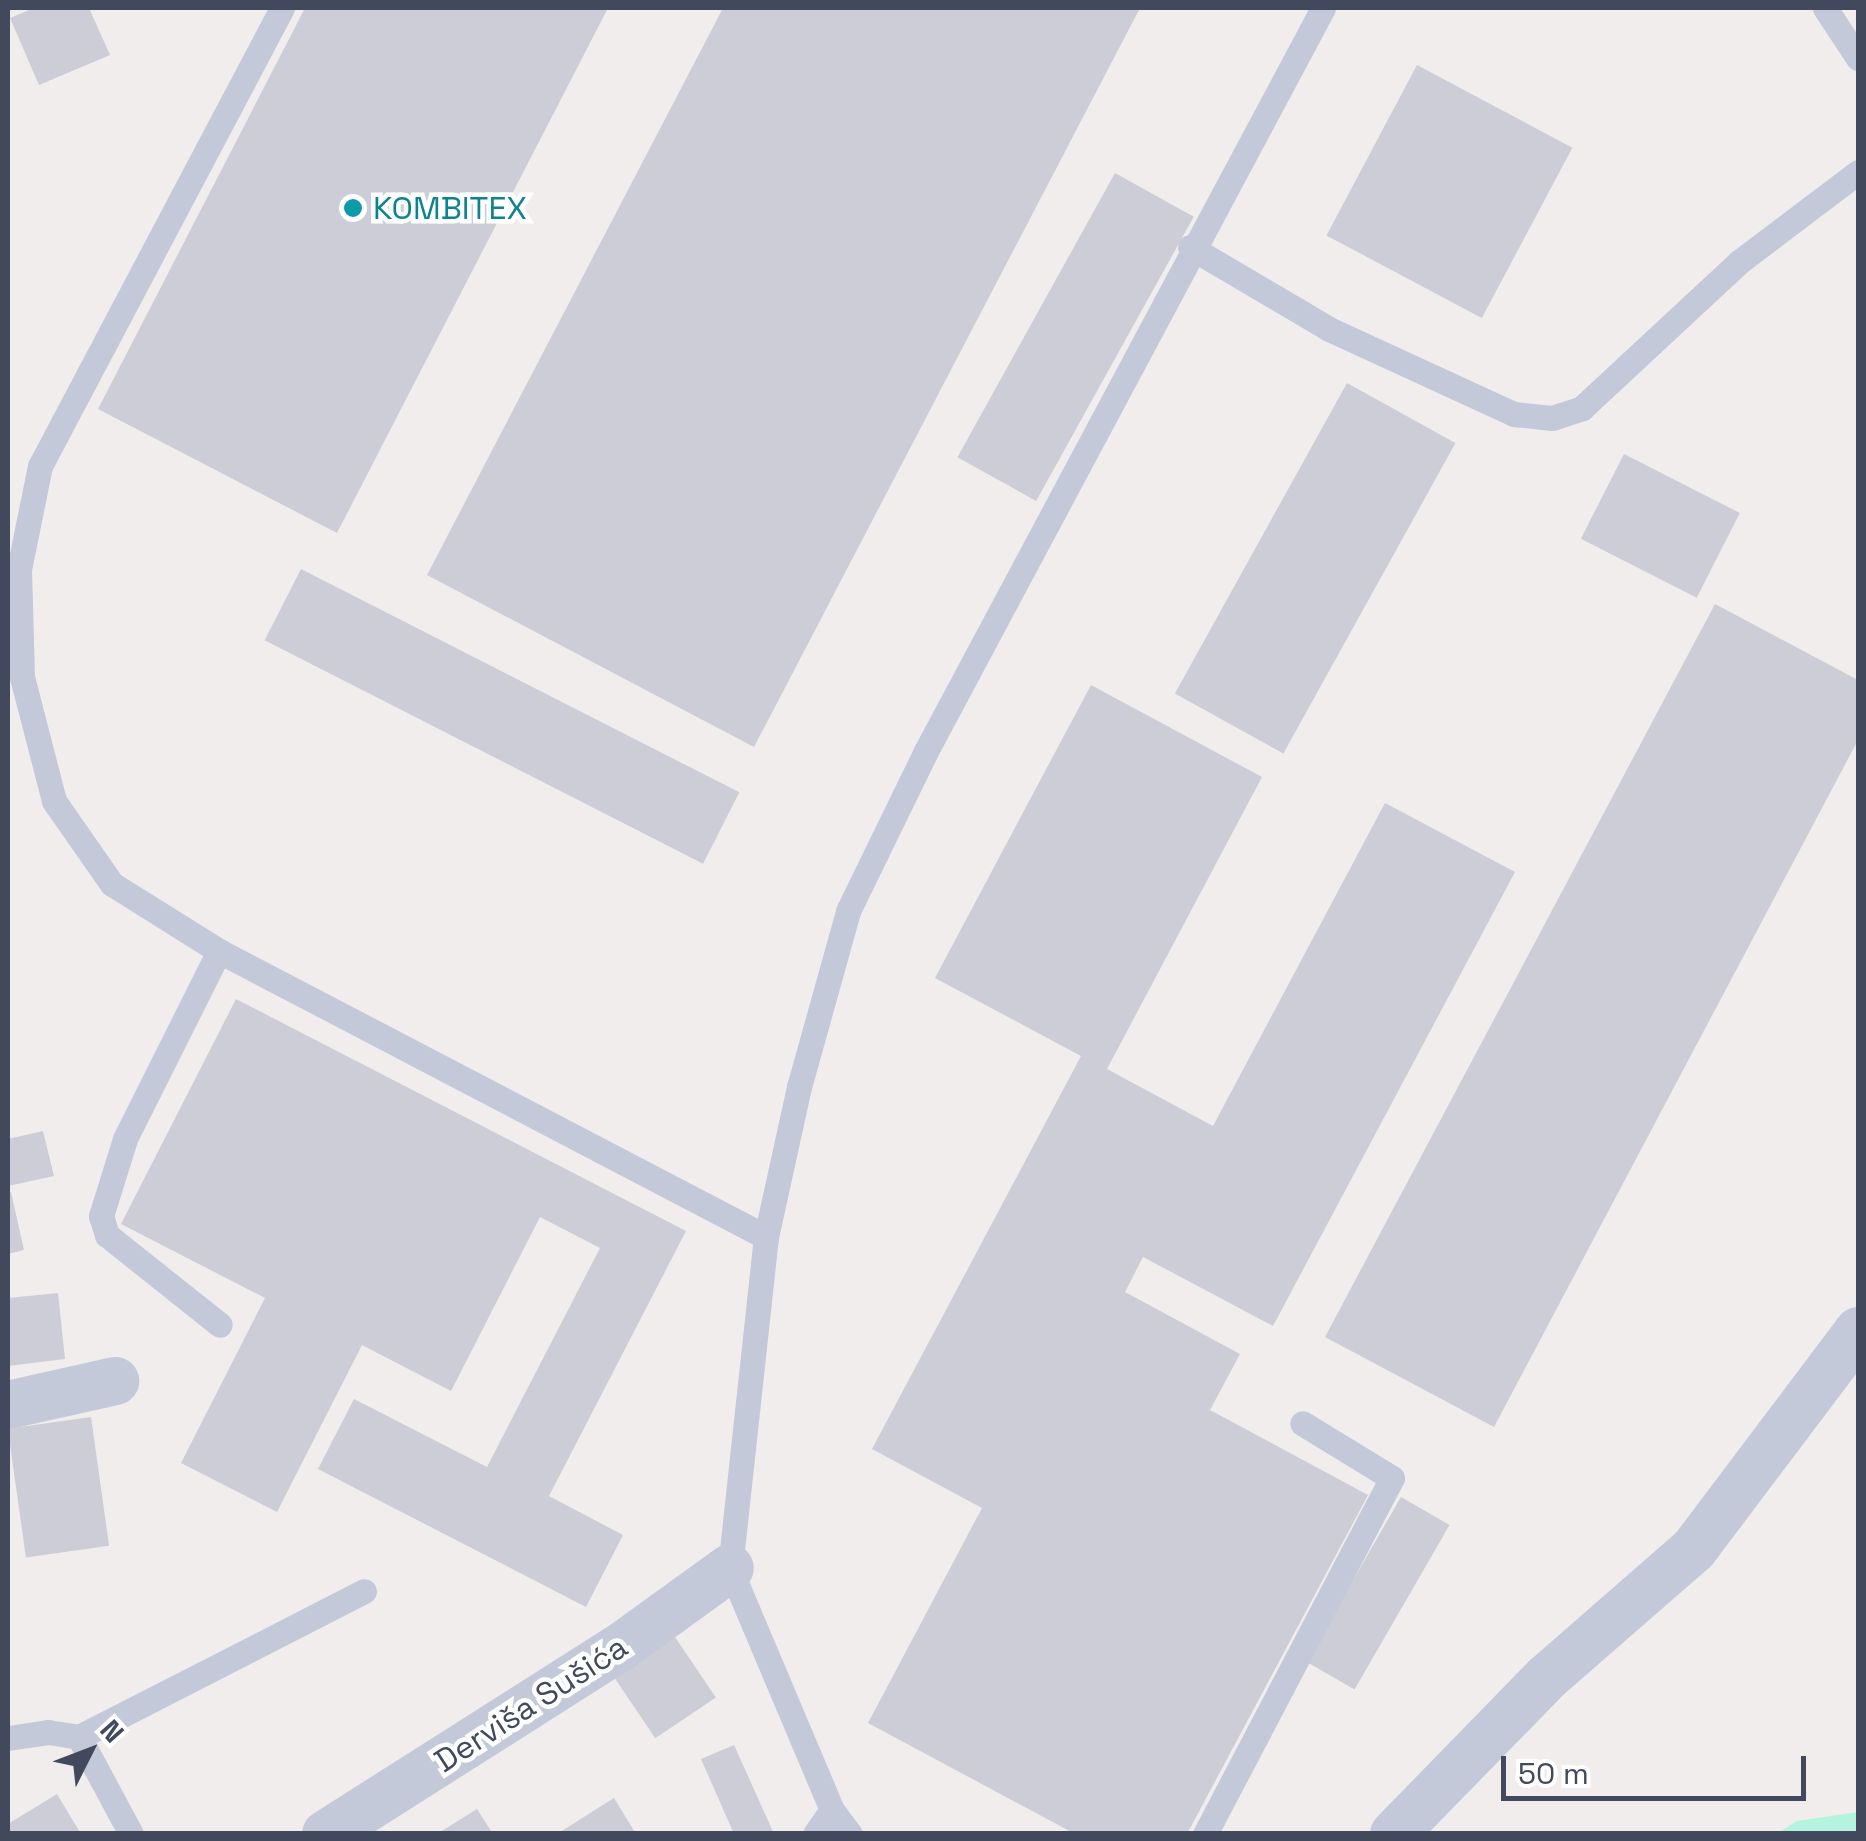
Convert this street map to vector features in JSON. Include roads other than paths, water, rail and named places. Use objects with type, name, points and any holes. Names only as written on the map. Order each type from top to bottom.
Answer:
[{"type":"street","points":[[1394,1834],[1545,1679],[1694,1549],[1858,1331]]},
{"type":"street","points":[[8,1404],[115,1381]]},
{"type":"street","name":"Derviša Sušića","points":[[326,1834],[618,1650],[730,1568]]},
{"type":"lane","points":[[282,8],[40,466],[19,569],[22,677],[54,801],[112,884],[220,951],[766,1237]]},
{"type":"lane","points":[[850,1834],[832,1810],[730,1568],[766,1237],[848,911],[1190,247],[1323,8]]},
{"type":"lane","points":[[1825,8],[1858,58]]},
{"type":"lane","points":[[1190,247],[1329,328],[1514,414],[1552,418],[1582,408],[1739,262],[1858,172]]},
{"type":"lane","points":[[220,951],[125,1139],[100,1216],[107,1234],[220,1324]]},
{"type":"lane","points":[[1205,1834],[1392,1478],[1302,1423]]},
{"type":"lane","points":[[8,1738],[48,1732],[79,1737],[364,1591]]},
{"type":"lane","points":[[79,1737],[131,1834]]},
{"type":"lane","points":[[815,1834],[832,1810]]},
{"type":"place","name":"KOMBITEX","points":[[353,208]]}]
